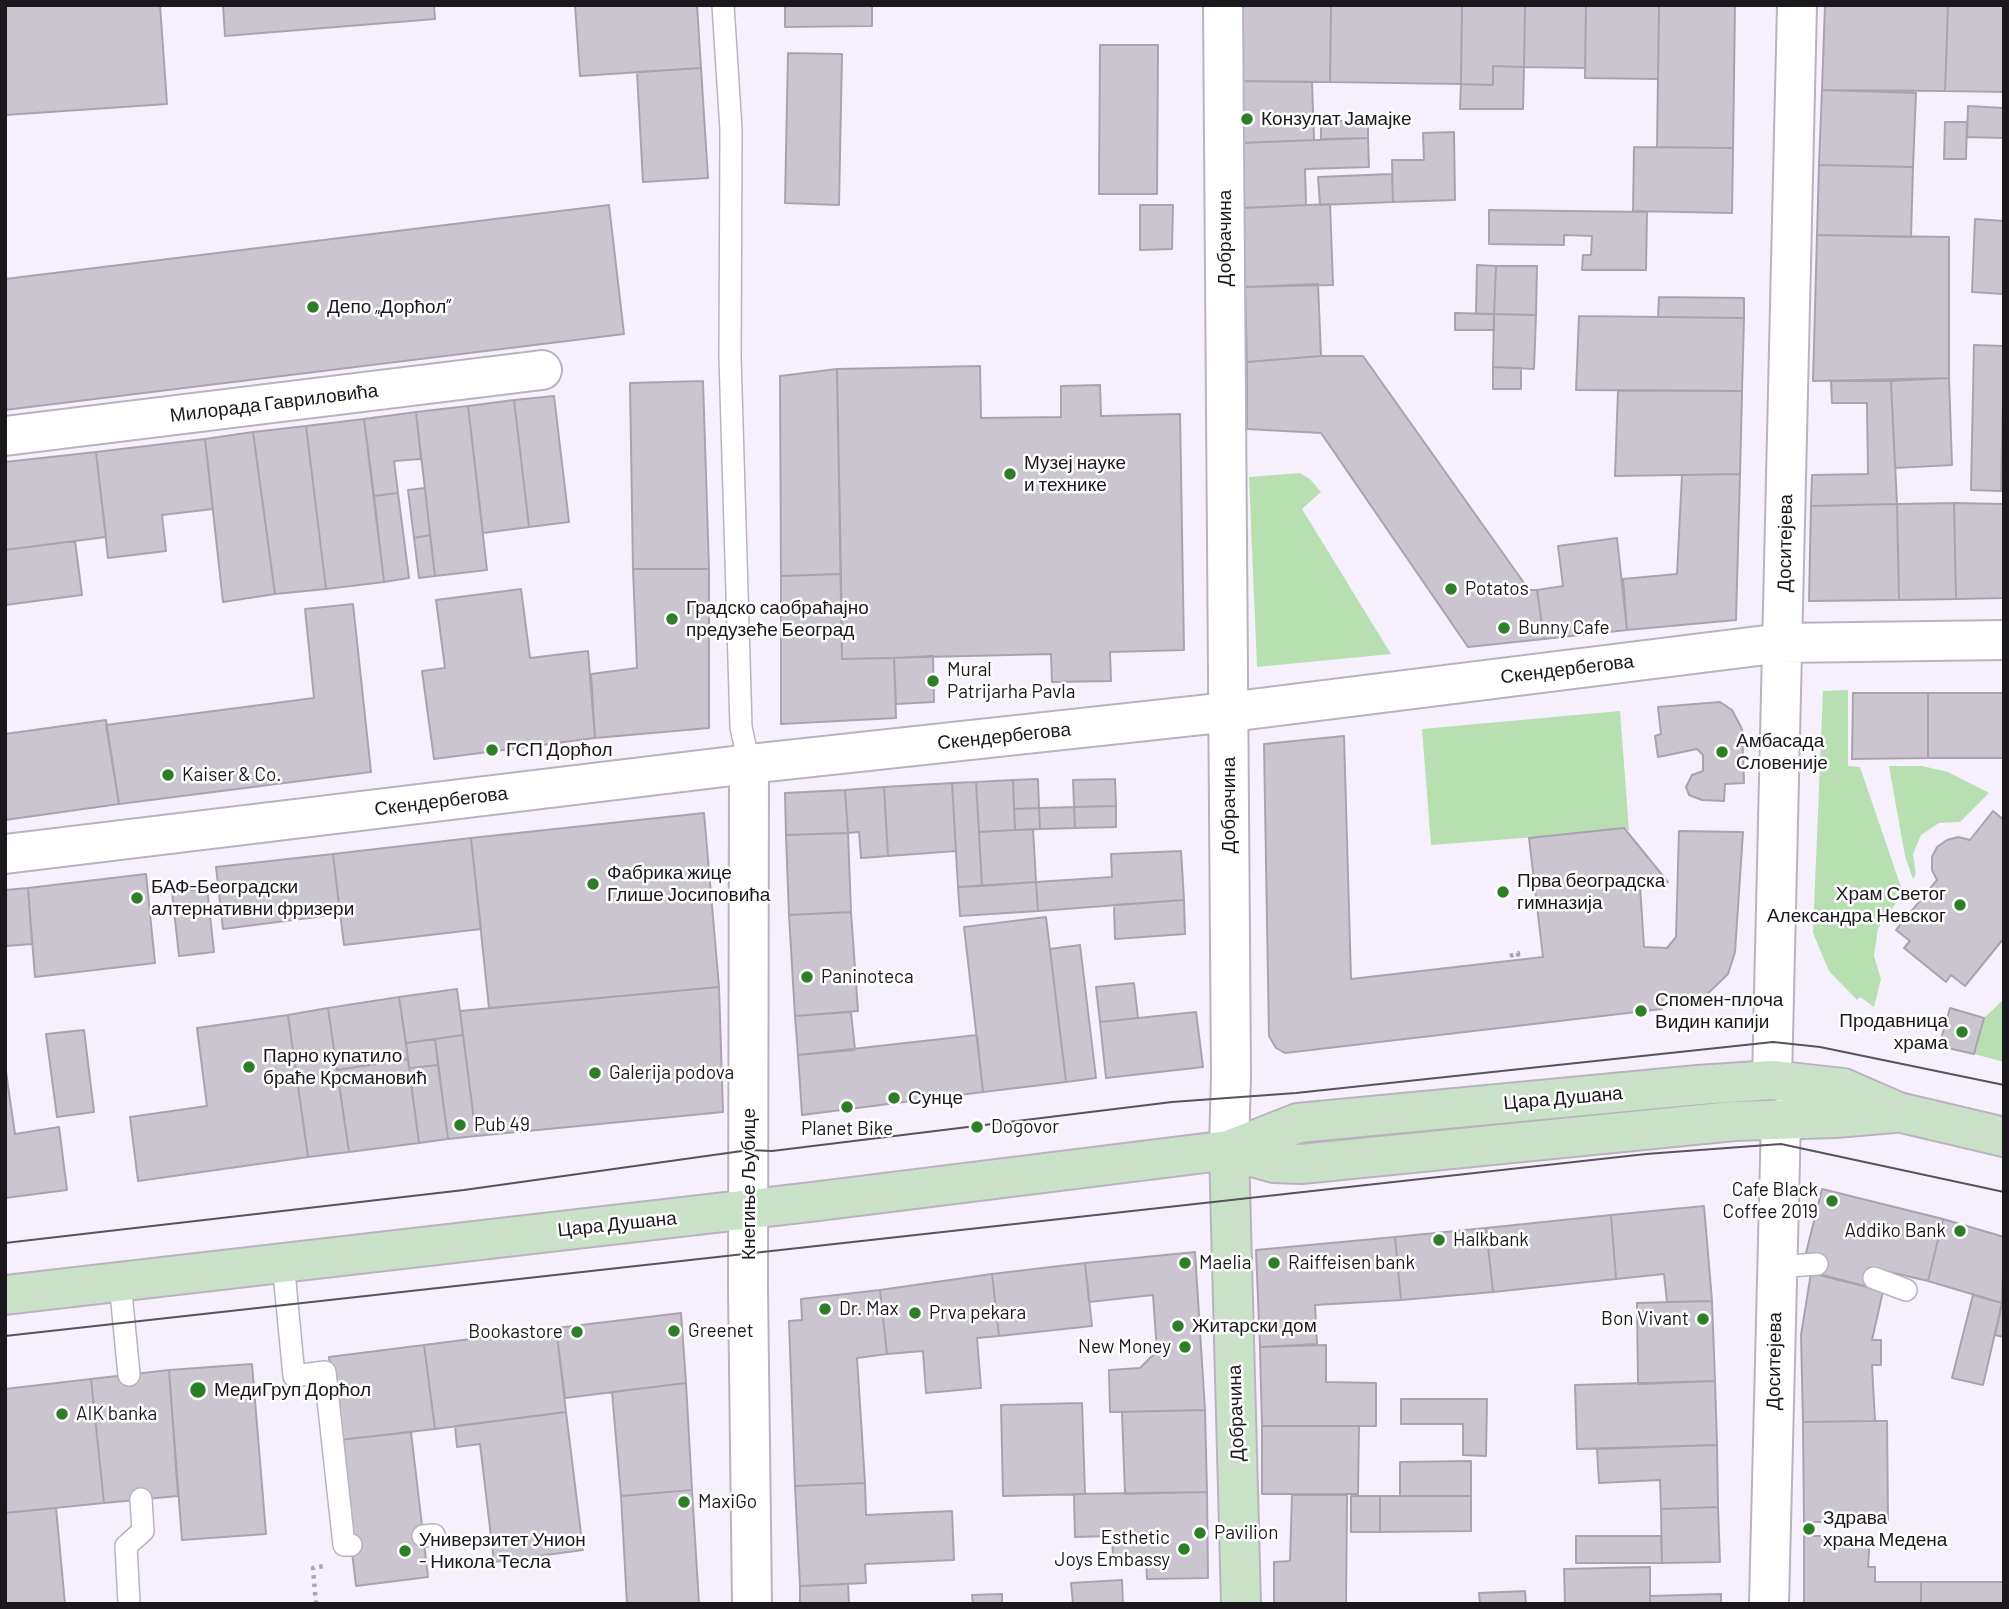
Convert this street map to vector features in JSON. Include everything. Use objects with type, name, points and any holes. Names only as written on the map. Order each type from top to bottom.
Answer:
[{"type":"main road","name":"Цара Душана","points":[[5,1295],[749,1209],[1229,1150],[1298,1123],[1772,1080],[1843,1088],[1898,1112],[2004,1137]]},
{"type":"main road","name":"Цара Душана","points":[[1229,1150],[1274,1163],[1301,1164],[1781,1118],[1835,1118],[1898,1112]]},
{"type":"main road","name":"Добрачина","points":[[1229,1150],[1241,1604]]},
{"type":"street","name":"Добрачина","points":[[1223,5],[1229,712],[1229,1150]]},
{"type":"street","name":"Доситејева","points":[[1772,1080],[1797,5]]},
{"type":"street","name":"Милорада Гавриловића","points":[[5,436],[542,370]]},
{"type":"street","name":"Скендербегова","points":[[5,855],[750,764],[1229,712],[1782,643],[2004,640]]},
{"type":"street","name":"Кнегиње Љубице","points":[[750,764],[752,1604]]},
{"type":"street","name":"Доситејева","points":[[1769,1604],[1775,1267],[1781,1118]]},
{"type":"lane","points":[[723,5],[731,130],[730,357],[740,713],[750,764]]},
{"type":"lane","points":[[282,1262],[294,1376],[325,1373],[344,1545],[351,1545]]},
{"type":"lane","points":[[1775,1267],[1817,1264]]},
{"type":"lane","points":[[1874,1278],[1906,1290]]},
{"type":"lane","points":[[120,1282],[129,1375]]},
{"type":"lane","points":[[129,1603],[126,1546],[143,1531],[142,1499]]},
{"type":"path","points":[[1510,956],[1518,953],[1518,959]]},
{"type":"path","points":[[313,1568],[316,1604]]},
{"type":"green space","points":[[1300,473],[1310,479],[1321,492],[1302,509],[1391,654],[1257,667],[1249,477]]},
{"type":"green space","points":[[1848,690],[1848,766],[1860,767],[1903,893],[1878,928],[1874,956],[1881,979],[1874,1007],[1860,997],[1857,1000],[1829,971],[1813,933],[1823,691]]},
{"type":"green space","points":[[1620,711],[1629,830],[1431,845],[1422,729]]},
{"type":"green space","points":[[1889,766],[1922,766],[1948,772],[1989,793],[1960,822],[1939,823],[1921,835],[1913,854],[1916,874],[1913,879],[1905,856]]},
{"type":"green space","points":[[2004,999],[2004,1062],[1974,1054],[1984,1018]]},
{"type":"building","points":[[5,5],[160,5],[167,104],[5,115]]},
{"type":"building","points":[[223,5],[434,5],[435,19],[225,36]]},
{"type":"building","points":[[575,5],[697,5],[701,68],[580,76]]},
{"type":"building","points":[[785,5],[872,5],[872,26],[785,27]]},
{"type":"building","points":[[1239,5],[1331,5],[1330,82],[1238,81]]},
{"type":"building","points":[[1331,5],[1462,5],[1461,84],[1330,82]]},
{"type":"building","points":[[1462,5],[1525,5],[1524,67],[1493,66],[1493,85],[1461,84]]},
{"type":"building","points":[[1525,5],[1586,5],[1585,68],[1524,67]]},
{"type":"building","points":[[1586,5],[1659,5],[1658,79],[1585,78]]},
{"type":"building","points":[[1659,5],[1735,5],[1733,148],[1657,147]]},
{"type":"building","points":[[1825,5],[1948,5],[1945,91],[1822,90]]},
{"type":"building","points":[[1948,5],[2004,5],[2004,92],[1945,91]]},
{"type":"building","points":[[1100,45],[1158,45],[1157,194],[1099,194]]},
{"type":"building","points":[[788,53],[842,54],[839,205],[785,203]]},
{"type":"building","points":[[1493,66],[1524,67],[1523,109],[1460,109],[1461,84],[1493,85]]},
{"type":"building","points":[[701,68],[708,178],[643,182],[637,72]]},
{"type":"building","points":[[1238,81],[1312,82],[1314,140],[1241,143]]},
{"type":"building","points":[[1822,90],[1916,93],[1913,167],[1819,165]]},
{"type":"building","points":[[1968,106],[2004,108],[2004,138],[1967,137]]},
{"type":"building","points":[[1368,120],[1368,138],[1321,139],[1321,122]]},
{"type":"building","points":[[1945,122],[1967,122],[1966,159],[1944,159]]},
{"type":"building","points":[[1454,132],[1455,200],[1393,202],[1392,160],[1424,160],[1423,133]]},
{"type":"building","points":[[1368,138],[1369,167],[1305,169],[1306,205],[1243,208],[1241,143]]},
{"type":"building","points":[[1634,147],[1733,148],[1732,213],[1633,211]]},
{"type":"building","points":[[1819,165],[1913,167],[1911,237],[1817,235]]},
{"type":"building","points":[[1392,174],[1393,202],[1320,205],[1318,177]]},
{"type":"building","points":[[1330,204],[1333,285],[1245,287],[1243,208]]},
{"type":"building","name":"Депо „Дорћол”","points":[[609,205],[624,334],[5,410],[5,279]]},
{"type":"building","points":[[1140,205],[1173,205],[1172,249],[1140,250]]},
{"type":"building","points":[[1489,210],[1647,212],[1646,270],[1582,270],[1583,255],[1591,255],[1592,236],[1564,235],[1564,245],[1489,244]]},
{"type":"building","points":[[1975,219],[2004,221],[2004,294],[1972,292]]},
{"type":"building","points":[[1817,235],[1949,237],[1949,378],[1813,381]]},
{"type":"building","points":[[1477,265],[1496,266],[1494,314],[1476,314]]},
{"type":"building","points":[[1496,266],[1537,266],[1536,315],[1494,314]]},
{"type":"building","points":[[1318,284],[1321,356],[1247,362],[1245,287]]},
{"type":"building","points":[[1659,297],[1744,298],[1744,318],[1658,317]]},
{"type":"building","points":[[1455,313],[1494,314],[1494,330],[1455,330]]},
{"type":"building","points":[[1494,314],[1536,315],[1534,369],[1493,367]]},
{"type":"building","points":[[1579,316],[1744,318],[1742,391],[1576,390]]},
{"type":"building","points":[[1974,345],[2004,346],[2001,491],[1971,490]]},
{"type":"building","points":[[1321,356],[1363,356],[1529,590],[1537,590],[1544,639],[1468,647],[1321,433],[1247,429],[1247,362]]},
{"type":"building","name":"Музеј науке и технике","points":[[980,366],[981,418],[1061,417],[1061,386],[1100,385],[1101,416],[1180,414],[1184,650],[1110,652],[1111,681],[1052,682],[1051,654],[842,659],[837,369]]},
{"type":"building","points":[[1493,367],[1521,368],[1521,389],[1493,389]]},
{"type":"building","points":[[837,369],[841,574],[781,576],[780,376]]},
{"type":"building","points":[[1949,378],[1952,465],[1895,468],[1891,381]]},
{"type":"building","points":[[703,381],[709,569],[633,569],[630,383]]},
{"type":"building","points":[[1831,381],[1891,381],[1897,504],[1811,506],[1812,475],[1868,474],[1867,403],[1832,403]]},
{"type":"building","points":[[1618,390],[1742,391],[1740,474],[1615,476]]},
{"type":"building","points":[[554,396],[569,522],[529,527],[514,400]]},
{"type":"building","points":[[514,400],[529,527],[483,533],[468,406]]},
{"type":"building","points":[[468,406],[487,570],[435,576],[416,412]]},
{"type":"building","points":[[416,412],[421,459],[394,461],[398,493],[374,496],[364,419]]},
{"type":"building","points":[[364,419],[384,582],[326,589],[306,426]]},
{"type":"building","points":[[306,426],[326,589],[275,594],[253,432]]},
{"type":"building","points":[[253,432],[275,594],[223,602],[205,439]]},
{"type":"building","points":[[205,439],[213,509],[162,515],[166,551],[108,558],[96,452]]},
{"type":"building","points":[[96,452],[106,537],[5,550],[5,462]]},
{"type":"building","points":[[1740,474],[1736,620],[1627,630],[1623,579],[1677,574],[1682,475]]},
{"type":"building","points":[[425,488],[430,535],[414,538],[408,490]]},
{"type":"building","points":[[398,493],[409,578],[384,582],[374,496]]},
{"type":"building","points":[[1954,503],[2004,504],[2004,598],[1956,599]]},
{"type":"building","points":[[1954,503],[1956,599],[1899,600],[1897,504]]},
{"type":"building","points":[[1897,504],[1899,600],[1809,601],[1811,506]]},
{"type":"building","points":[[430,535],[435,576],[419,578],[414,538]]},
{"type":"building","points":[[1617,538],[1627,630],[1544,639],[1537,590],[1563,586],[1558,546]]},
{"type":"building","points":[[75,541],[82,595],[5,605],[5,550]]},
{"type":"building","name":"Градско саобраћајно предузеће Београд","points":[[633,569],[709,569],[709,728],[595,738],[591,674],[637,668]]},
{"type":"building","points":[[841,574],[842,659],[894,658],[896,718],[781,724],[781,576]]},
{"type":"building","points":[[521,589],[530,658],[588,651],[595,738],[434,759],[422,671],[445,668],[436,600]]},
{"type":"building","points":[[353,604],[371,772],[119,804],[106,725],[314,698],[305,609]]},
{"type":"building","points":[[933,656],[934,702],[896,704],[894,658]]},
{"type":"building","points":[[1853,693],[1928,693],[1928,758],[1852,759]]},
{"type":"building","points":[[1928,693],[2004,693],[2004,758],[1928,758]]},
{"type":"building","name":"Амбасада Словеније","points":[[1720,702],[1732,710],[1742,729],[1744,783],[1725,784],[1724,801],[1702,800],[1689,795],[1686,787],[1692,775],[1703,771],[1703,755],[1697,749],[1658,757],[1655,736],[1661,734],[1658,707]]},
{"type":"building","points":[[106,720],[119,804],[5,820],[5,734]]},
{"type":"building","points":[[1344,736],[1351,979],[1543,957],[1529,838],[1624,828],[1668,882],[1640,886],[1644,947],[1667,948],[1676,937],[1679,831],[1743,832],[1735,952],[1728,974],[1700,1001],[1661,1005],[1662,1009],[1285,1053],[1276,1048],[1269,1036],[1264,744]]},
{"type":"building","points":[[1038,779],[1039,808],[1014,809],[1013,780]]},
{"type":"building","points":[[1115,779],[1116,806],[1074,807],[1073,780]]},
{"type":"building","points":[[1013,780],[1015,830],[979,832],[976,782]]},
{"type":"building","points":[[976,782],[982,886],[958,887],[952,783]]},
{"type":"building","points":[[952,783],[956,851],[888,856],[884,787]]},
{"type":"building","points":[[884,787],[888,856],[861,858],[859,832],[848,833],[845,790]]},
{"type":"building","points":[[845,790],[848,833],[786,835],[785,793]]},
{"type":"building","points":[[1116,806],[1116,827],[1075,828],[1074,807]]},
{"type":"building","points":[[1074,807],[1075,828],[1040,829],[1039,808]]},
{"type":"building","points":[[1039,808],[1040,829],[1015,830],[1014,809]]},
{"type":"building","name":"Храм Светог Александра Невског","points":[[1993,811],[2004,820],[2004,938],[1965,986],[1951,975],[1946,982],[1904,948],[1910,941],[1896,930],[1937,880],[1932,870],[1932,857],[1937,847],[1958,837],[1970,840]]},
{"type":"building","name":"Фабрика жице Глише Јосиповића","points":[[704,813],[719,987],[489,1008],[471,838]]},
{"type":"building","points":[[1033,829],[1036,882],[982,886],[979,832]]},
{"type":"building","points":[[848,833],[851,912],[789,915],[786,835]]},
{"type":"building","points":[[471,838],[481,929],[344,945],[333,854]]},
{"type":"building","points":[[1181,851],[1184,900],[1038,911],[1036,882],[1112,877],[1111,854]]},
{"type":"building","points":[[333,854],[340,914],[223,929],[216,867]]},
{"type":"building","points":[[146,874],[155,963],[35,977],[28,888]]},
{"type":"building","points":[[1036,882],[1038,911],[960,916],[958,887]]},
{"type":"building","points":[[28,888],[32,944],[5,946],[5,890]]},
{"type":"building","points":[[207,888],[214,952],[179,956],[172,892]]},
{"type":"building","points":[[1184,900],[1185,934],[1115,939],[1114,905]]},
{"type":"building","points":[[851,912],[858,1011],[795,1016],[789,915]]},
{"type":"building","points":[[1046,917],[1066,1082],[983,1092],[964,927]]},
{"type":"building","points":[[1080,945],[1096,1078],[1066,1082],[1050,949]]},
{"type":"building","points":[[1134,983],[1138,1018],[1100,1022],[1096,987]]},
{"type":"building","name":"Galerija podova","points":[[719,987],[723,1112],[476,1136],[460,1011]]},
{"type":"building","points":[[457,989],[463,1035],[406,1043],[399,997]]},
{"type":"building","points":[[399,997],[408,1059],[337,1070],[328,1008]]},
{"type":"building","points":[[328,1008],[349,1152],[308,1157],[288,1015]]},
{"type":"building","name":"Продавница храма","points":[[1950,1008],[1984,1018],[1974,1054],[1939,1046]]},
{"type":"building","points":[[851,1012],[855,1050],[798,1055],[795,1016]]},
{"type":"building","points":[[1196,1012],[1203,1067],[1106,1078],[1100,1022]]},
{"type":"building","name":"Парно купатило браће Крсмановић","points":[[288,1015],[308,1157],[138,1181],[130,1117],[207,1106],[197,1028]]},
{"type":"building","points":[[84,1030],[94,1112],[57,1117],[46,1034]]},
{"type":"building","points":[[463,1035],[476,1136],[448,1139],[435,1039]]},
{"type":"building","points":[[977,1035],[983,1092],[802,1115],[798,1055]]},
{"type":"building","points":[[435,1039],[438,1065],[409,1068],[406,1043]]},
{"type":"building","points":[[408,1059],[419,1143],[349,1152],[337,1070]]},
{"type":"building","points":[[5,1065],[15,1134],[59,1127],[67,1190],[5,1198]]},
{"type":"building","points":[[438,1065],[448,1139],[419,1143],[409,1068]]},
{"type":"building","points":[[1822,1189],[1943,1219],[1928,1281],[1877,1269],[1872,1288],[1815,1273],[1819,1256],[1806,1253]]},
{"type":"building","points":[[1704,1206],[1712,1301],[1667,1302],[1664,1274],[1616,1279],[1611,1215]]},
{"type":"building","points":[[1611,1215],[1616,1279],[1493,1292],[1486,1228]]},
{"type":"building","points":[[1943,1219],[2004,1237],[2002,1303],[1928,1281]]},
{"type":"building","points":[[1486,1228],[1493,1292],[1401,1300],[1395,1237]]},
{"type":"building","points":[[1395,1237],[1401,1300],[1315,1305],[1317,1344],[1260,1347],[1256,1250]]},
{"type":"building","name":"Житарски дом","points":[[1195,1252],[1205,1410],[1110,1412],[1109,1370],[1140,1368],[1157,1351],[1153,1295],[1089,1302],[1085,1263]]},
{"type":"building","points":[[1085,1263],[1092,1326],[999,1336],[992,1274]]},
{"type":"building","points":[[1811,1273],[1883,1291],[1872,1340],[1881,1340],[1881,1365],[1872,1365],[1875,1421],[1803,1422],[1801,1335]]},
{"type":"building","points":[[992,1274],[999,1336],[977,1338],[981,1388],[926,1393],[923,1351],[887,1354],[880,1290]]},
{"type":"building","points":[[880,1290],[887,1354],[857,1358],[865,1483],[795,1486],[789,1321],[802,1320],[801,1299]]},
{"type":"building","points":[[1973,1295],[2002,1303],[1983,1385],[1952,1378]]},
{"type":"building","points":[[2004,1295],[2004,1337],[1995,1335]]},
{"type":"building","points":[[1712,1301],[1715,1381],[1638,1384],[1637,1303]]},
{"type":"building","points":[[681,1313],[686,1383],[565,1398],[556,1328]]},
{"type":"building","points":[[556,1328],[566,1412],[435,1429],[424,1345]]},
{"type":"building","points":[[424,1345],[435,1429],[339,1440],[329,1357]]},
{"type":"building","points":[[1326,1345],[1326,1382],[1376,1383],[1376,1426],[1262,1426],[1260,1347]]},
{"type":"building","points":[[252,1364],[266,1534],[182,1540],[169,1370]]},
{"type":"building","points":[[169,1370],[178,1496],[104,1503],[91,1379]]},
{"type":"building","points":[[91,1379],[104,1503],[5,1513],[5,1389]]},
{"type":"building","points":[[1715,1381],[1717,1445],[1577,1449],[1575,1385]]},
{"type":"building","points":[[686,1383],[692,1490],[621,1496],[612,1392]]},
{"type":"building","points":[[1401,1399],[1487,1399],[1486,1456],[1463,1455],[1463,1424],[1401,1424]]},
{"type":"building","points":[[1082,1403],[1085,1494],[1003,1496],[1001,1405]]},
{"type":"building","points":[[1205,1410],[1207,1492],[1125,1494],[1122,1412]]},
{"type":"building","points":[[566,1412],[583,1550],[494,1562],[480,1444],[457,1447],[455,1426]]},
{"type":"building","points":[[1887,1421],[1888,1522],[1804,1522],[1803,1422]]},
{"type":"building","points":[[1262,1426],[1359,1426],[1358,1494],[1262,1494]]},
{"type":"building","points":[[411,1432],[428,1577],[356,1586],[339,1440]]},
{"type":"building","points":[[1717,1445],[1718,1507],[1661,1509],[1660,1480],[1599,1483],[1597,1449]]},
{"type":"building","points":[[1471,1461],[1471,1496],[1400,1496],[1400,1462]]},
{"type":"building","points":[[865,1483],[866,1515],[952,1511],[954,1560],[865,1564],[866,1583],[800,1586],[795,1486]]},
{"type":"building","points":[[692,1490],[699,1604],[627,1604],[621,1496]]},
{"type":"building","points":[[1207,1492],[1208,1578],[1147,1579],[1146,1557],[1113,1557],[1112,1536],[1075,1537],[1074,1494]]},
{"type":"building","points":[[1292,1495],[1347,1495],[1346,1604],[1274,1604],[1274,1562],[1290,1561]]},
{"type":"building","points":[[1351,1496],[1380,1496],[1380,1532],[1351,1532]]},
{"type":"building","points":[[1380,1496],[1471,1496],[1471,1531],[1380,1532]]},
{"type":"building","points":[[1718,1507],[1720,1562],[1662,1563],[1661,1509]]},
{"type":"building","points":[[56,1508],[65,1604],[5,1604],[5,1513]]},
{"type":"building","points":[[1576,1536],[1661,1536],[1662,1563],[1576,1563]]},
{"type":"building","points":[[1804,1536],[1870,1536],[1868,1567],[1875,1567],[1875,1582],[1921,1582],[1921,1604],[1804,1604]]},
{"type":"building","points":[[1650,1567],[1650,1604],[1565,1604],[1564,1569]]},
{"type":"building","points":[[1122,1580],[1123,1604],[1073,1604],[1071,1583]]},
{"type":"building","points":[[1921,1582],[2004,1582],[2004,1604],[1921,1604]]},
{"type":"building","points":[[848,1584],[849,1604],[800,1604],[800,1586]]},
{"type":"building","points":[[1525,1591],[1526,1604],[1480,1604],[1479,1593]]},
{"type":"building","points":[[1002,1594],[1002,1604],[973,1604],[972,1595]]},
{"type":"building","points":[[1721,1594],[1721,1604],[1650,1604],[1650,1596]]},
{"type":"tram line","points":[[5,1243],[464,1190],[749,1150],[772,1151],[1172,1102],[1296,1093],[1773,1042],[1820,1047],[2004,1085]]},
{"type":"tram line","points":[[5,1336],[1646,1154],[1781,1144],[2004,1192]]},
{"type":"place","name":"Конзулат Јамајке","points":[[1247,119]]},
{"type":"place","name":"Депо „Дорћол”","points":[[313,307]]},
{"type":"place","name":"Музеј науке и технике","points":[[1010,474]]},
{"type":"place","name":"Potatos","points":[[1451,589]]},
{"type":"place","name":"Градско саобраћајно предузеће Београд","points":[[672,619]]},
{"type":"place","name":"Bunny Cafe","points":[[1504,628]]},
{"type":"place","name":"Mural Patrijarha Pavla","points":[[933,681]]},
{"type":"place","name":"ГСП Дорћол","points":[[492,750]]},
{"type":"place","name":"Амбасада Словеније","points":[[1722,752]]},
{"type":"place","name":"Kaiser & Co.","points":[[168,775]]},
{"type":"place","name":"Фабрика жице Глише Јосиповића","points":[[593,884]]},
{"type":"place","name":"Прва београдска гимназија","points":[[1503,892]]},
{"type":"place","name":"БАФ-Београдски алтернативни фризери","points":[[137,898]]},
{"type":"place","name":"Храм Светог Александра Невског","points":[[1960,905]]},
{"type":"place","name":"Paninoteca","points":[[807,977]]},
{"type":"place","name":"Спомен-плоча Видин капији","points":[[1641,1011]]},
{"type":"place","name":"Продавница храма","points":[[1962,1032]]},
{"type":"place","name":"Парно купатило браће Крсмановић","points":[[249,1067]]},
{"type":"place","name":"Galerija podova","points":[[595,1073]]},
{"type":"place","name":"Сунце","points":[[894,1098]]},
{"type":"place","name":"Planet Bike","points":[[847,1107]]},
{"type":"place","name":"Pub 49","points":[[460,1125]]},
{"type":"place","name":"Dogovor","points":[[977,1127]]},
{"type":"place","name":"Cafe Black Coffee 2019","points":[[1832,1201]]},
{"type":"place","name":"Addiko Bank","points":[[1960,1231]]},
{"type":"place","name":"Halkbank","points":[[1439,1240]]},
{"type":"place","name":"Maelia","points":[[1185,1263]]},
{"type":"place","name":"Raiffeisen bank","points":[[1274,1263]]},
{"type":"place","name":"Dr. Max","points":[[825,1309]]},
{"type":"place","name":"Prva pekara","points":[[915,1313]]},
{"type":"place","name":"Bon Vivant","points":[[1703,1319]]},
{"type":"place","name":"Житарски дом","points":[[1178,1326]]},
{"type":"place","name":"Greenet","points":[[674,1331]]},
{"type":"place","name":"Bookastore","points":[[577,1332]]},
{"type":"place","name":"New Money","points":[[1185,1347]]},
{"type":"place","name":"МедиГруп Дорћол","points":[[198,1390]]},
{"type":"place","name":"AIK banka","points":[[62,1414]]},
{"type":"place","name":"MaxiGo","points":[[684,1502]]},
{"type":"place","name":"Здрава храна Медена","points":[[1809,1529]]},
{"type":"place","name":"Pavilion","points":[[1200,1533]]},
{"type":"place","name":"Esthetic Joys Embassy","points":[[1184,1549]]},
{"type":"place","name":"Универзитет Унион - Никола Тесла","points":[[405,1551]]}]
